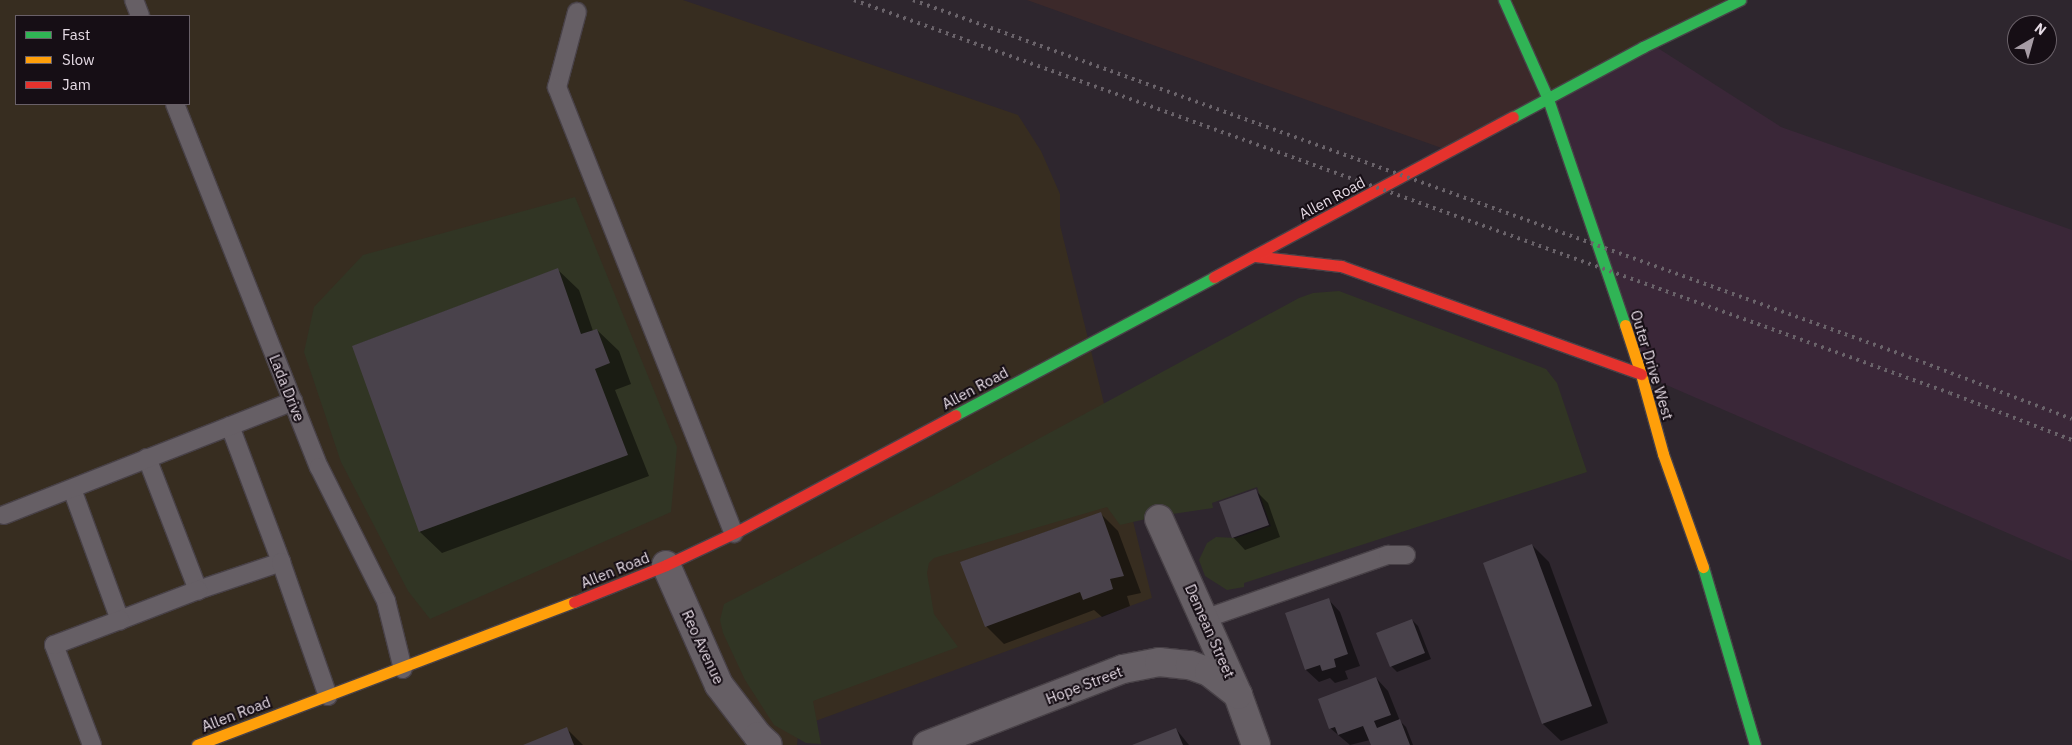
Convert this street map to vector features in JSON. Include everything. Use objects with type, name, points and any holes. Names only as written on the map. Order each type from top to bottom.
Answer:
[{"type":"main road","name":"Outer Drive West","points":[[1504,0],[1548,99],[1640,374],[1663,454],[1702,566],[1755,745]]},
{"type":"main road","name":"Allen Road","points":[[197,745],[403,669],[666,565],[734,533],[1643,47],[1740,0]]},
{"type":"main road","points":[[1254,256],[1341,266],[1640,374]]},
{"type":"street","name":"Demean Street","points":[[1160,519],[1238,695],[1256,745]]},
{"type":"street","name":"Reo Avenue","points":[[666,565],[720,685],[758,736],[768,745]]},
{"type":"street","name":"Hope Street","points":[[927,745],[1123,669],[1159,662],[1190,665],[1209,672],[1238,695]]},
{"type":"lane","points":[[134,0],[140,15]]},
{"type":"lane","points":[[577,12],[557,87],[734,533]]},
{"type":"lane","name":"Lada Drive","points":[[175,105],[319,467],[386,601],[403,669]]},
{"type":"lane","points":[[4,515],[292,401]]},
{"type":"lane","points":[[230,426],[328,696]]},
{"type":"lane","points":[[147,458],[198,590]]},
{"type":"lane","points":[[72,489],[120,620]]},
{"type":"lane","points":[[1204,619],[1388,555],[1406,555]]},
{"type":"lane","points":[[92,745],[54,645],[198,590],[280,562]]},
{"type":"shaded area","points":[[0,0],[683,0],[1018,115],[1041,151],[1060,194],[1060,225],[1152,598],[799,727],[797,745],[0,745]]},
{"type":"shaded area","points":[[1027,0],[1504,0],[1548,99],[1450,151]]},
{"type":"shaded area","points":[[1504,0],[1740,0],[1548,99]]},
{"type":"shaded area","points":[[1650,43],[1781,127],[2072,230],[2072,561],[1641,374],[1548,99]]},
{"type":"green space","points":[[575,197],[677,447],[671,512],[430,619],[408,591],[341,462],[304,352],[314,307],[363,255]]},
{"type":"green space","points":[[1339,291],[1546,369],[1557,383],[1587,472],[1244,583],[1244,587],[1227,590],[1205,576],[1199,560],[1207,543],[1216,537],[1236,538],[1271,526],[1257,487],[1212,503],[1213,508],[1159,516],[1120,525],[1107,507],[934,558],[929,563],[927,573],[934,614],[958,647],[813,701],[821,744],[806,743],[774,725],[745,680],[723,633],[720,620],[724,604],[944,490],[1299,298],[1313,293]]},
{"type":"building","points":[[558,268],[581,334],[597,329],[610,363],[595,369],[628,455],[419,532],[352,346]]},
{"type":"building","points":[[1256,489],[1269,525],[1232,538],[1219,502]]},
{"type":"building","points":[[1101,512],[1124,576],[1110,579],[1113,589],[1083,600],[1080,592],[985,627],[960,562]]},
{"type":"building","points":[[1532,544],[1592,706],[1542,724],[1483,563]]},
{"type":"building","points":[[1329,598],[1348,654],[1334,659],[1336,667],[1322,671],[1320,665],[1305,670],[1285,613]]},
{"type":"building","points":[[1412,619],[1425,653],[1390,667],[1376,633]]},
{"type":"building","points":[[1376,677],[1391,715],[1374,721],[1377,728],[1400,719],[1410,745],[1371,745],[1363,726],[1338,735],[1335,727],[1329,729],[1318,699]]},
{"type":"building","points":[[567,727],[574,745],[523,745]]},
{"type":"building","points":[[1176,728],[1183,745],[1132,745]]},
{"type":"railway","points":[[854,0],[1950,393],[2072,440]]},
{"type":"railway","points":[[913,0],[1909,357],[2072,419]]},
{"type":"traffic: fast","points":[[1504,0],[1548,99],[1625,325]]},
{"type":"traffic: fast","points":[[1513,117],[1643,47],[1740,0]]},
{"type":"traffic: fast","points":[[955,415],[1214,277]]},
{"type":"traffic: fast","points":[[1703,567],[1755,745]]},
{"type":"traffic: slow","points":[[1625,325],[1641,374],[1663,454],[1703,567]]},
{"type":"traffic: slow","points":[[197,745],[574,602]]},
{"type":"traffic: jam","points":[[1214,277],[1513,117]]},
{"type":"traffic: jam","points":[[1254,256],[1341,266],[1641,374]]},
{"type":"traffic: jam","points":[[574,602],[666,565],[740,530],[955,415]]}]
